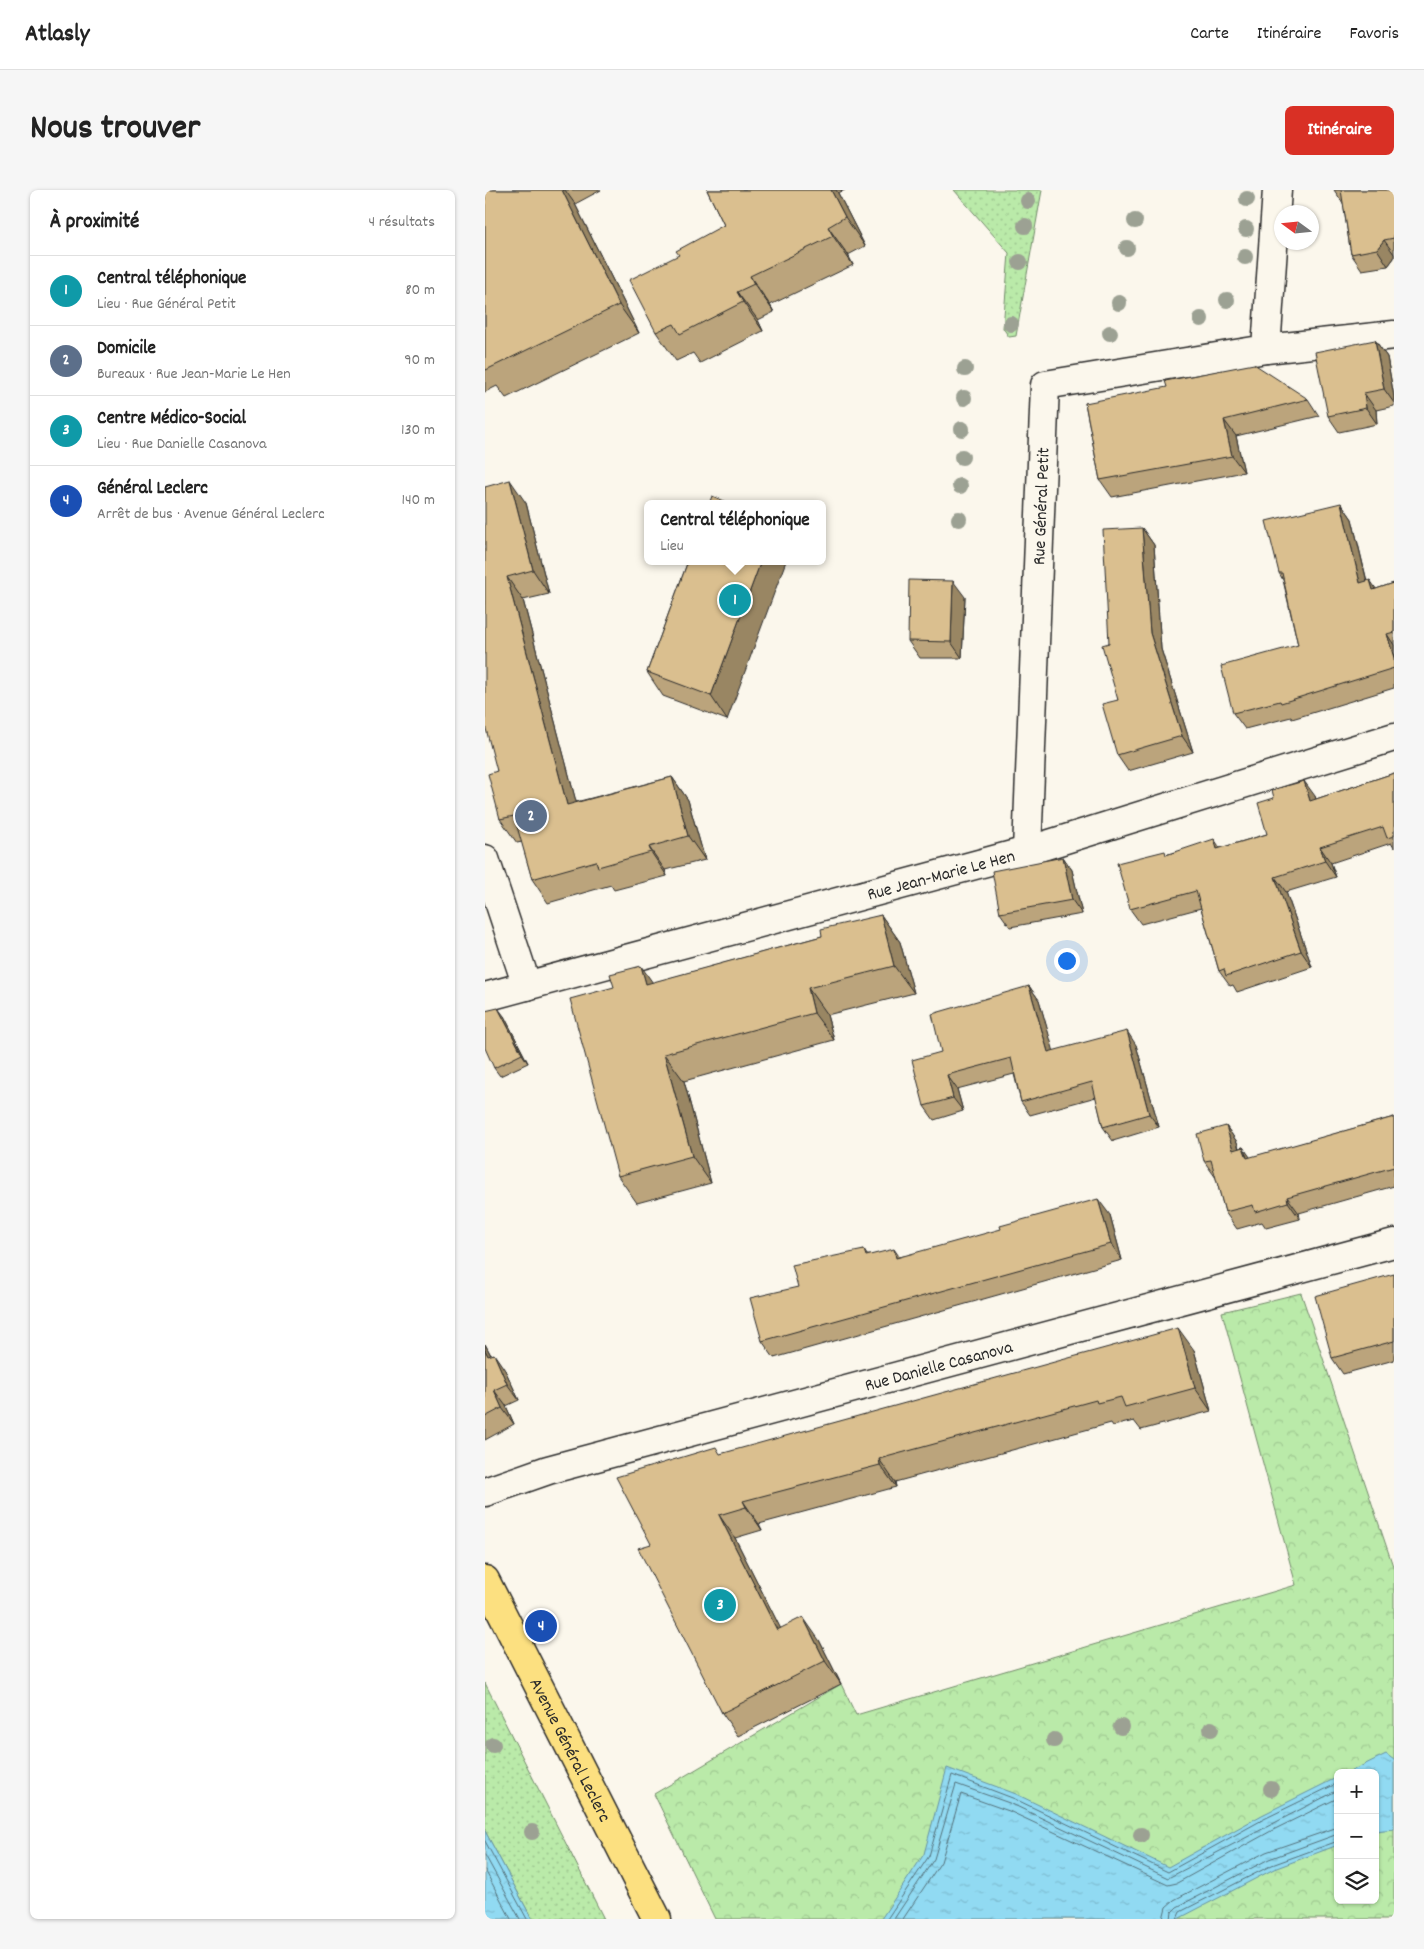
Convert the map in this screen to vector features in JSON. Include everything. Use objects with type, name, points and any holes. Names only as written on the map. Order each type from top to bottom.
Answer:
[{"type":"main road","name":"Avenue Général Leclerc","points":[[485,1580],[657,1919]]},
{"type":"street","points":[[1266,349],[1277,190]]},
{"type":"street","name":"Rue Général Petit","points":[[1027,851],[1045,385],[1266,349],[1394,335]]},
{"type":"street","name":"Rue Jean-Marie Le Hen","points":[[485,998],[1027,851],[1394,737]]},
{"type":"street","points":[[485,859],[527,986]]},
{"type":"street","name":"Rue Danielle Casanova","points":[[485,1492],[557,1468],[1394,1243]]},
{"type":"green space","points":[[954,190],[1042,190],[1016,336],[1009,337],[1003,328],[1009,253]]},
{"type":"green space","points":[[1301,1293],[1394,1569],[1394,1919],[715,1919],[654,1794],[841,1684],[856,1715],[1296,1585],[1222,1312]]},
{"type":"green space","points":[[485,1683],[604,1919],[532,1919],[485,1831]]},
{"type":"water","points":[[1386,1754],[1394,1760],[1394,1829],[1379,1831],[1379,1769],[1355,1769]]},
{"type":"water","points":[[947,1768],[1016,1794],[1168,1867],[1262,1815],[1334,1779],[1334,1846],[1274,1869],[1178,1919],[881,1919],[924,1854]]},
{"type":"water","points":[[485,1831],[532,1919],[485,1919]]},
{"type":"building","points":[[485,190],[562,190],[619,305],[486,370],[485,368]]},
{"type":"building","points":[[707,190],[831,190],[845,217],[828,227],[833,236],[750,276],[754,284],[737,292],[743,302],[680,334],[674,324],[656,332],[629,280],[679,255],[676,251],[724,225]]},
{"type":"building","points":[[1341,190],[1394,190],[1394,238],[1384,240],[1377,249],[1351,254]]},
{"type":"building","points":[[1375,340],[1384,389],[1364,393],[1366,408],[1328,416],[1315,352]]},
{"type":"building","points":[[1254,364],[1308,399],[1224,420],[1232,456],[1100,480],[1085,403],[1167,387],[1165,381]]},
{"type":"building","points":[[510,480],[533,570],[507,577],[567,805],[672,777],[688,836],[649,847],[651,852],[598,867],[596,861],[532,879],[514,816],[500,819],[488,774],[497,771],[485,725],[485,487]]},
{"type":"building","points":[[712,496],[722,500],[710,500]]},
{"type":"building","points":[[1341,503],[1360,583],[1370,580],[1373,590],[1394,583],[1394,632],[1387,634],[1394,658],[1394,668],[1281,703],[1280,701],[1233,713],[1221,666],[1298,645],[1282,573],[1279,573],[1266,521]]},
{"type":"building","points":[[1142,528],[1150,633],[1182,736],[1117,755],[1102,704],[1118,700],[1102,645],[1109,643],[1103,530]]},
{"type":"building","points":[[687,565],[760,565],[711,696],[647,672]]},
{"type":"building","points":[[909,580],[953,581],[951,642],[908,641]]},
{"type":"building","points":[[1394,773],[1394,836],[1387,838],[1383,827],[1320,847],[1325,861],[1275,877],[1301,951],[1226,976],[1224,969],[1219,971],[1196,891],[1130,909],[1117,863],[1165,851],[1166,855],[1214,839],[1217,849],[1267,834],[1258,803],[1274,798],[1272,790],[1304,781],[1310,801]]},
{"type":"building","points":[[1063,857],[1072,900],[1000,913],[992,871]]},
{"type":"building","points":[[881,915],[894,966],[808,988],[814,1013],[664,1054],[692,1156],[618,1176],[570,999],[614,987],[610,974],[641,966],[646,984],[822,936],[821,929]]},
{"type":"building","points":[[1029,986],[1048,1052],[1127,1031],[1149,1114],[1103,1127],[1092,1082],[1021,1102],[1011,1058],[947,1075],[953,1098],[924,1106],[912,1060],[941,1052],[932,1014]]},
{"type":"building","points":[[498,1008],[522,1054],[494,1068],[485,1048],[485,1011]]},
{"type":"building","points":[[1394,1117],[1394,1167],[1287,1197],[1288,1202],[1255,1212],[1253,1205],[1225,1212],[1211,1160],[1204,1161],[1197,1134],[1226,1126],[1233,1150],[1243,1147],[1247,1158]]},
{"type":"building","points":[[1098,1199],[1111,1244],[762,1341],[750,1298],[798,1287],[792,1265],[864,1250],[866,1256],[894,1249],[896,1258],[1001,1229],[1000,1226]]},
{"type":"building","points":[[1394,1274],[1394,1341],[1332,1358],[1315,1296]]},
{"type":"building","points":[[1178,1328],[1195,1388],[1125,1407],[1121,1397],[1097,1403],[1096,1400],[879,1459],[880,1465],[743,1501],[746,1507],[719,1515],[777,1630],[803,1617],[825,1661],[722,1713],[638,1548],[651,1544],[616,1477],[716,1447],[720,1454]]},
{"type":"building","points":[[485,1350],[488,1356],[494,1354],[507,1384],[494,1390],[502,1408],[485,1417]]},
{"type":"place","name":"Central téléphonique","points":[[735,600]]},
{"type":"place","name":"Domicile","points":[[531,816]]},
{"type":"place","name":"Centre Médico-Social","points":[[720,1605]]},
{"type":"place","name":"Général Leclerc","points":[[541,1626]]}]
